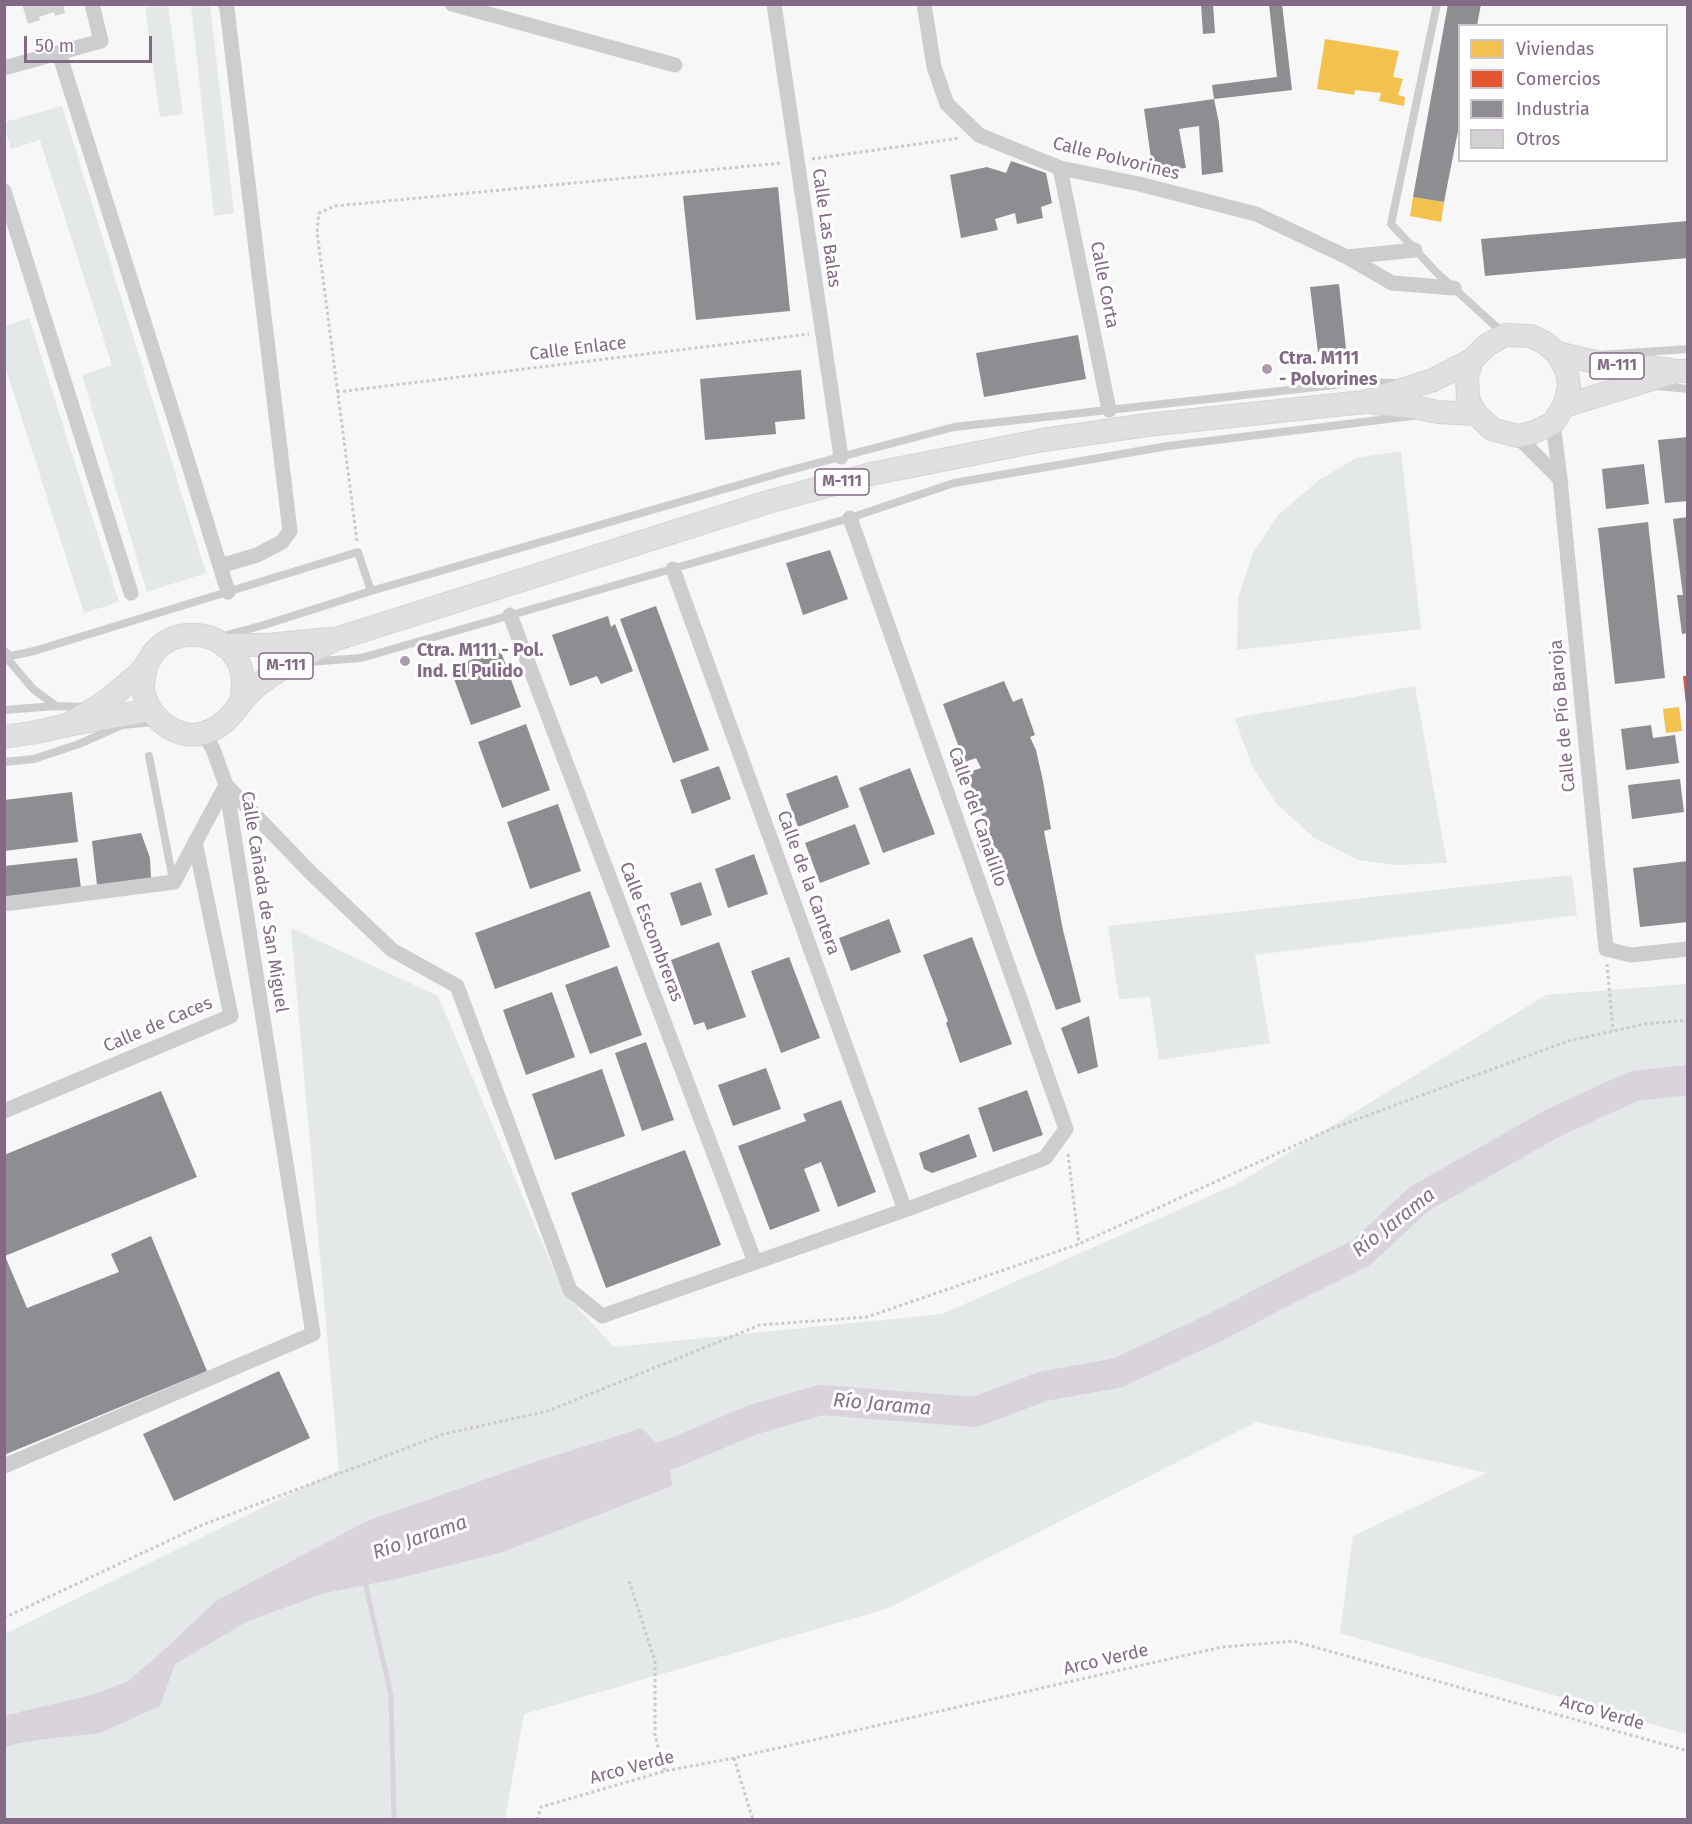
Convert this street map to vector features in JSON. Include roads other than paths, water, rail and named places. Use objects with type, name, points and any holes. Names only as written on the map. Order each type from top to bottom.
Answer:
[{"type":"main road","name":"M-111","points":[[204,734],[221,726],[255,687],[289,664],[336,639],[768,502],[871,474],[1043,440],[1158,424],[1364,402],[1433,380],[1472,360],[1487,345],[1505,335],[1531,336],[1565,356],[1612,366],[1650,367],[1684,377]]},
{"type":"main road","name":"M-111","points":[[1558,414],[1569,387],[1565,356]]},
{"type":"main road","points":[[1472,360],[1467,376],[1468,399],[1476,414],[1492,429],[1516,436]]},
{"type":"main road","name":"M-111","points":[[1516,436],[1532,433],[1558,414],[1638,384],[1684,377]]},
{"type":"main road","name":"M-111","points":[[1364,402],[1438,412],[1476,414]]},
{"type":"main road","name":"M-111","points":[[4,738],[37,732],[62,715],[93,708],[108,700],[146,665],[155,651],[185,634],[207,636],[220,642],[237,656],[242,669],[244,686],[241,701]]},
{"type":"main road","name":"M-111","points":[[220,642],[268,645],[336,639]]},
{"type":"main road","points":[[146,665],[143,689],[155,716],[175,731],[190,735],[204,734]]},
{"type":"main road","name":"M-111","points":[[62,715],[155,716]]},
{"type":"street","points":[[4,68],[101,41],[92,4]]},
{"type":"street","points":[[220,566],[256,555],[282,542],[290,531],[225,4]]},
{"type":"street","points":[[452,4],[675,65]]},
{"type":"street","name":"Calle Las Balas","points":[[774,4],[841,457]]},
{"type":"street","name":"Calle Polvorines","points":[[924,4],[934,67],[947,104],[979,135],[1060,168],[1139,184],[1256,214],[1347,257],[1392,284],[1454,288]]},
{"type":"street","points":[[59,53],[228,592]]},
{"type":"street","name":"Calle Corta","points":[[1060,168],[1109,410]]},
{"type":"street","points":[[4,190],[131,593]]},
{"type":"street","points":[[1347,257],[1415,250]]},
{"type":"street","name":"Calle de Pío Baroja","points":[[1558,414],[1560,479],[1606,949],[1631,955],[1688,949]]},
{"type":"street","points":[[1516,436],[1560,479]]},
{"type":"street","name":"Calle del Canalillo","points":[[850,518],[1066,1129],[1045,1158],[905,1210]]},
{"type":"street","name":"Calle de la Cantera","points":[[673,569],[905,1210]]},
{"type":"street","name":"Calle Escombreras","points":[[510,615],[754,1262]]},
{"type":"street","points":[[4,904],[174,882],[226,785],[213,749],[204,734]]},
{"type":"street","name":"Calle Cañada de San Miguel","points":[[226,785],[311,873],[392,950],[457,986],[570,1290],[602,1316],[754,1262]]},
{"type":"street","name":"Calle Cañada de San Miguel","points":[[4,1466],[313,1334],[226,785]]},
{"type":"street","name":"Calle de Caces","points":[[4,1112],[231,1016],[195,842]]},
{"type":"street","points":[[754,1262],[905,1210]]},
{"type":"lane","points":[[1437,4],[1391,224],[1437,273],[1505,335]]},
{"type":"lane","points":[[1565,356],[1688,348]]},
{"type":"lane","points":[[220,642],[264,625],[371,591],[954,427],[1362,382],[1420,385]]},
{"type":"lane","points":[[289,664],[361,658],[850,518],[954,483],[1168,446],[1438,412]]},
{"type":"lane","points":[[5,656],[34,651],[358,552],[371,591]]},
{"type":"lane","points":[[5,656],[33,689],[62,715]]},
{"type":"lane","points":[[4,710],[62,715]]},
{"type":"lane","points":[[4,762],[34,759],[79,744],[122,725],[155,716]]},
{"type":"lane","points":[[149,756],[174,882]]},
{"type":"water","points":[[642,1428],[668,1455],[672,1486],[503,1552],[396,1579],[325,1593],[248,1621],[175,1664],[160,1706],[100,1733],[35,1740],[5,1726],[19,1712],[88,1696],[127,1682],[216,1601],[367,1521],[532,1463]]},
{"type":"waterway","name":"Río Jarama","points":[[629,1468],[668,1455],[755,1419],[821,1400],[975,1412],[1044,1386],[1117,1373],[1212,1329],[1361,1253],[1419,1199],[1553,1123],[1634,1086],[1688,1080]]},
{"type":"waterway","points":[[364,1578],[391,1695],[394,1820]]},
{"type":"waterway","name":"Río Jarama","points":[[4,1732],[51,1723]]},
{"type":"place","name":"Ctra. M111 - Polvorines","points":[[1267,369]]},
{"type":"place","name":"Ctra. M111 - Pol. Ind. El Pulido","points":[[405,661]]}]
